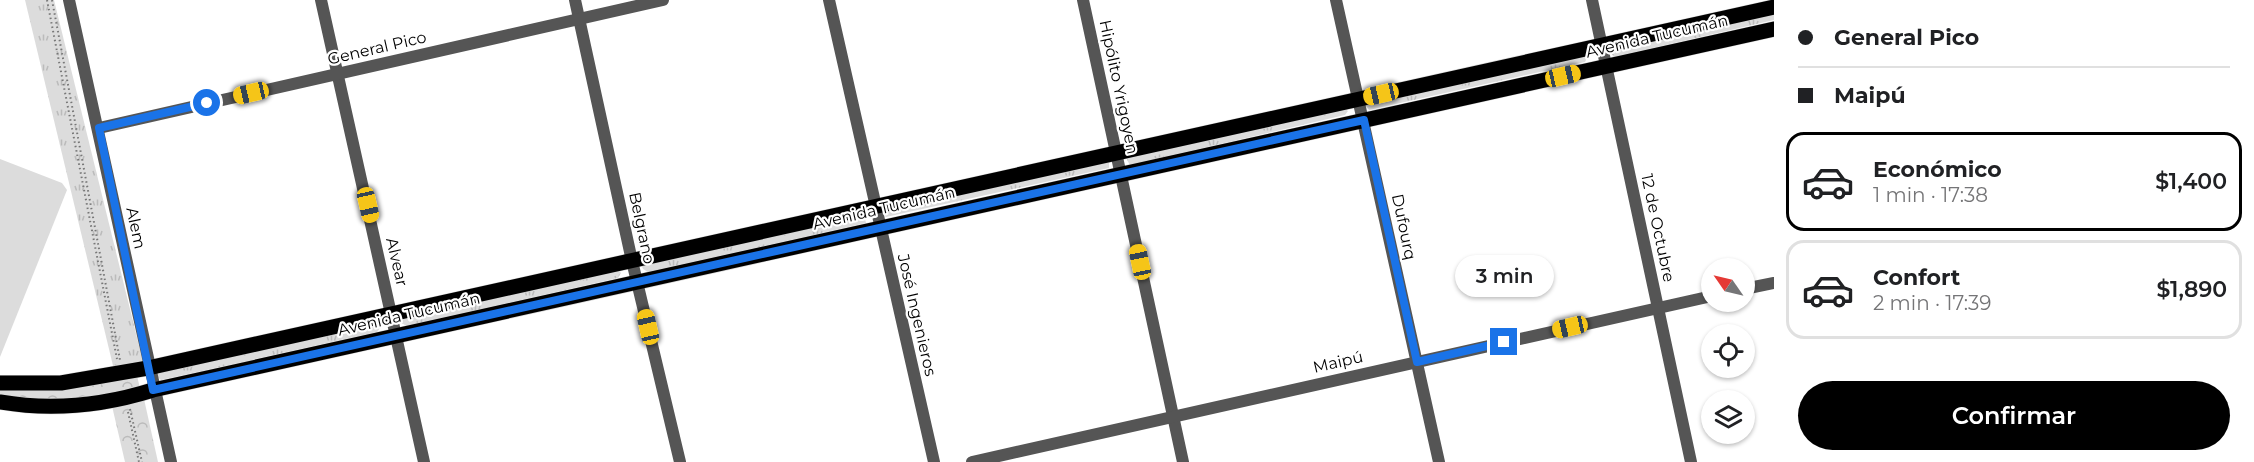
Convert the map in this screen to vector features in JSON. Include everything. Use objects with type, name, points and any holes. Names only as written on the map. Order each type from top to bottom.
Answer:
[{"type":"main road","name":"Avenida Tucumán","points":[[0,383],[61,383],[148,369],[1774,7]]},
{"type":"main road","name":"Avenida Tucumán","points":[[0,402],[57,408],[127,398],[153,390],[397,335],[1774,29]]},
{"type":"street","name":"Alem","points":[[69,0],[99,128],[148,369],[171,462]]},
{"type":"street","name":"Alvear","points":[[321,0],[424,462]]},
{"type":"street","name":"Belgrano","points":[[575,0],[632,261],[680,462]]},
{"type":"street","name":"General Pico","points":[[99,128],[663,0]]},
{"type":"street","name":"José Ingenieros","points":[[829,0],[934,462]]},
{"type":"street","name":"Hipólito Yrigoyen","points":[[1083,0],[1183,462]]},
{"type":"street","name":"Dufourq","points":[[1336,0],[1439,462]]},
{"type":"street","name":"12 de Octubre","points":[[1592,0],[1691,462]]},
{"type":"street","points":[[1755,287],[1774,283]]},
{"type":"street","name":"Maipú","points":[[972,462],[1701,298]]},
{"type":"path","points":[[46,0],[122,372]]},
{"type":"path","points":[[51,0],[122,372]]},
{"type":"path","points":[[127,398],[140,462]]},
{"type":"green space","points":[[25,0],[54,0],[144,366],[115,374]]},
{"type":"green space","points":[[1774,11],[1774,20],[1614,57],[1611,53],[1618,46]]},
{"type":"green space","points":[[1588,56],[1585,62],[1369,110],[1366,106],[1367,101]]},
{"type":"green space","points":[[1341,106],[1348,111],[1345,115],[1130,165],[1127,160],[1129,153]]},
{"type":"green space","points":[[0,159],[62,183],[67,190],[0,357]]},
{"type":"green space","points":[[1100,159],[1109,163],[1109,168],[886,217],[883,214],[884,208]]},
{"type":"green space","points":[[864,215],[866,223],[648,272],[641,264]]},
{"type":"green space","points":[[615,267],[621,273],[618,278],[407,326],[401,323],[404,317]]},
{"type":"green space","points":[[377,324],[381,327],[377,332],[161,380],[156,376],[160,371]]},
{"type":"green space","points":[[136,371],[141,393],[83,404],[0,398],[0,384]]},
{"type":"green space","points":[[144,399],[158,462],[125,462],[112,406]]},
{"type":"route","points":[[207,103],[99,128],[153,390],[1364,120],[1417,362],[1504,342]]}]
